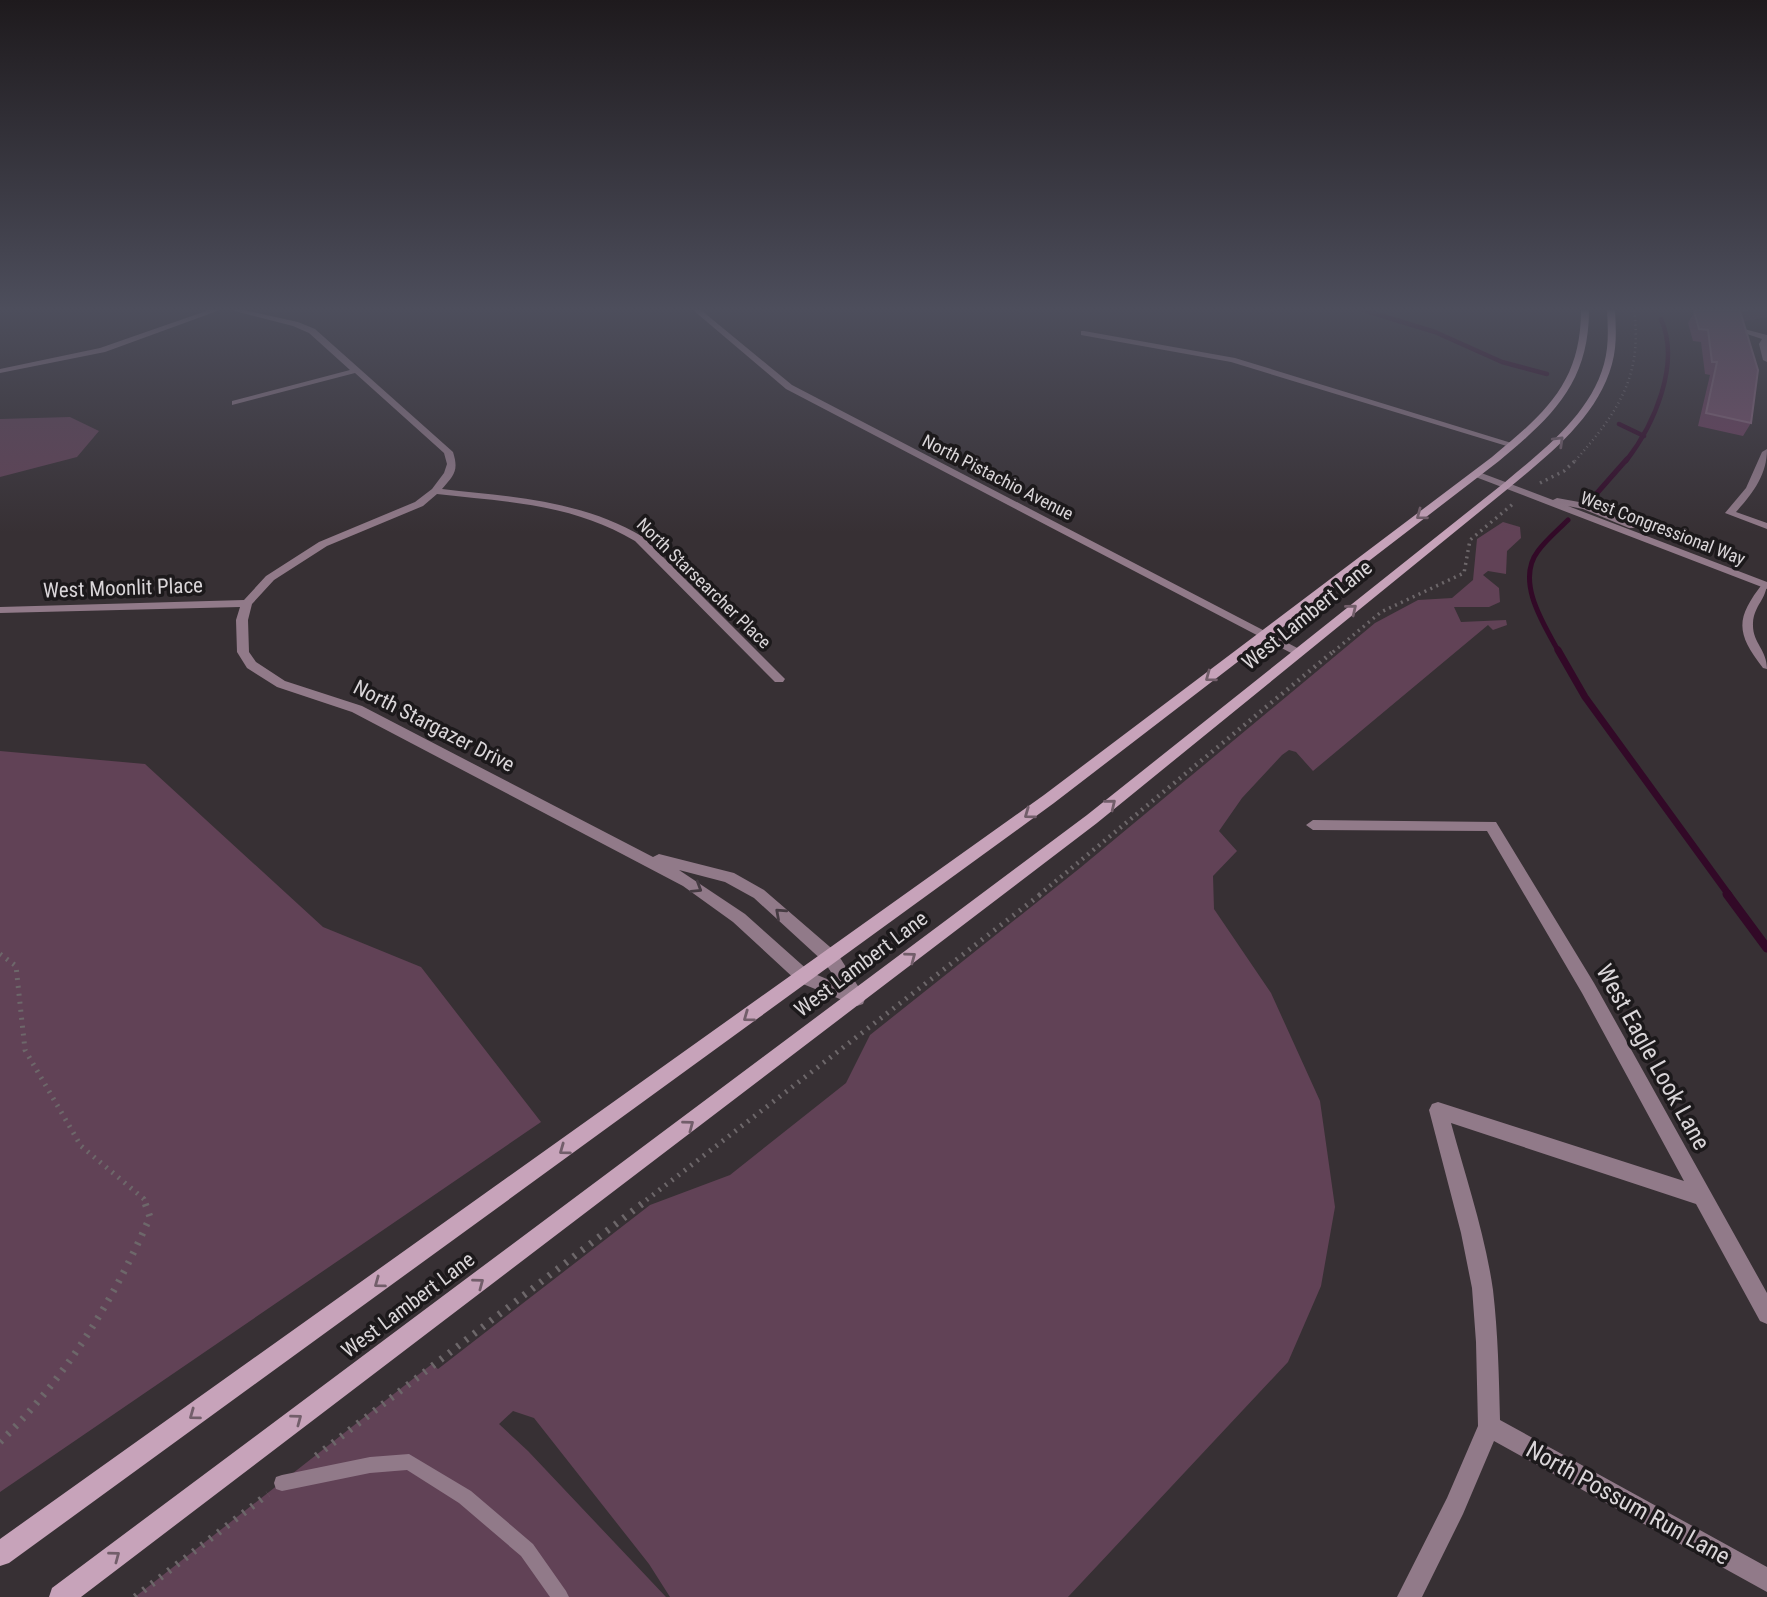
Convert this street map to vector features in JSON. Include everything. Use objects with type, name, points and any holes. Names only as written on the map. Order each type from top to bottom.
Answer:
[{"type":"main road","name":"West Lambert Lane","points":[[0,1554],[1049,799],[1476,474],[1548,411],[1567,385]]},
{"type":"main road","name":"West Lambert Lane","points":[[61,1597],[857,999],[1092,819],[1507,485],[1564,436],[1601,385]]},
{"type":"street","points":[[234,403],[303,385]]},
{"type":"street","points":[[247,603],[270,578],[293,561],[323,544],[395,516],[435,491],[449,474],[452,464],[448,452],[374,385]]},
{"type":"street","name":"North Pistachio Avenue","points":[[786,385],[1299,652]]},
{"type":"street","points":[[1314,385],[1513,444]]},
{"type":"street","points":[[1767,452],[1751,489],[1730,513],[1767,526]]},
{"type":"street","name":"West Congressional Way","points":[[1476,474],[1767,586]]},
{"type":"street","name":"North Starsearcher Place","points":[[435,491],[570,509],[621,526],[639,539],[779,679]]},
{"type":"street","name":"West Congressional Way","points":[[1548,500],[1586,506],[1767,576]]},
{"type":"street","points":[[1767,586],[1747,614],[1745,630],[1767,665]]},
{"type":"street","name":"West Moonlit Place","points":[[0,610],[247,603]]},
{"type":"street","name":"North Stargazer Drive","points":[[247,603],[240,635],[243,652],[251,665],[263,675],[357,709],[688,881],[722,904],[804,977],[857,999]]},
{"type":"street","name":"West Eagle Look Lane","points":[[1313,825],[1491,826],[1588,988],[1767,1314]]},
{"type":"street","name":"North Stargazer Drive","points":[[637,856],[710,872],[745,884],[831,958],[857,999]]},
{"type":"street","points":[[1409,1597],[1455,1506],[1489,1426],[1487,1342],[1482,1288],[1471,1233],[1438,1110],[1700,1196]]},
{"type":"street","name":"North Possum Run Lane","points":[[1489,1426],[1767,1580]]},
{"type":"lane","points":[[282,1483],[370,1465],[410,1462],[465,1497],[527,1550],[560,1597]]},
{"type":"path","points":[[314,1457],[1069,872],[1381,612],[1464,573],[1470,540],[1509,507]]},
{"type":"path","points":[[0,954],[16,966],[25,1050],[81,1146],[144,1199],[150,1216],[136,1251],[72,1358],[30,1416],[0,1442]]},
{"type":"path","points":[[135,1597],[282,1483]]},
{"type":"shaded area","points":[[70,417],[99,431],[77,457],[0,477],[0,419]]},
{"type":"shaded area","points":[[1503,522],[1520,527],[1521,538],[1507,551],[1506,574],[1488,571],[1483,575],[1499,588],[1500,602],[1489,607],[1454,607],[1461,622],[1506,620],[1507,625],[1493,630],[1488,625],[1313,771],[1296,752],[1289,750],[1282,755],[1242,798],[1219,831],[1237,851],[1213,876],[1214,909],[1271,993],[1320,1101],[1335,1207],[1321,1286],[1288,1362],[1068,1597],[670,1597],[649,1564],[534,1418],[513,1411],[499,1424],[528,1451],[666,1597],[135,1597],[432,1364],[438,1369],[650,1205],[730,1175],[846,1083],[870,1035],[1080,868],[1375,623],[1418,600],[1452,598],[1473,580],[1477,539]]},
{"type":"shaded area","points":[[0,751],[145,764],[323,927],[421,967],[541,1122],[0,1492]]},
{"type":"building","points":[[1712,385],[1756,385],[1751,423],[1706,413]]},
{"type":"waterway","points":[[1643,435],[1655,412],[1663,385]]},
{"type":"waterway","points":[[1619,424],[1643,435]]},
{"type":"waterway","points":[[1626,461],[1643,435]]},
{"type":"waterway","points":[[1590,501],[1627,459]]},
{"type":"waterway","points":[[1559,652],[1534,603],[1529,576],[1538,551],[1568,520]]},
{"type":"waterway","points":[[1558,650],[1585,697],[1729,895]]},
{"type":"waterway","points":[[1727,894],[1767,948]]}]
